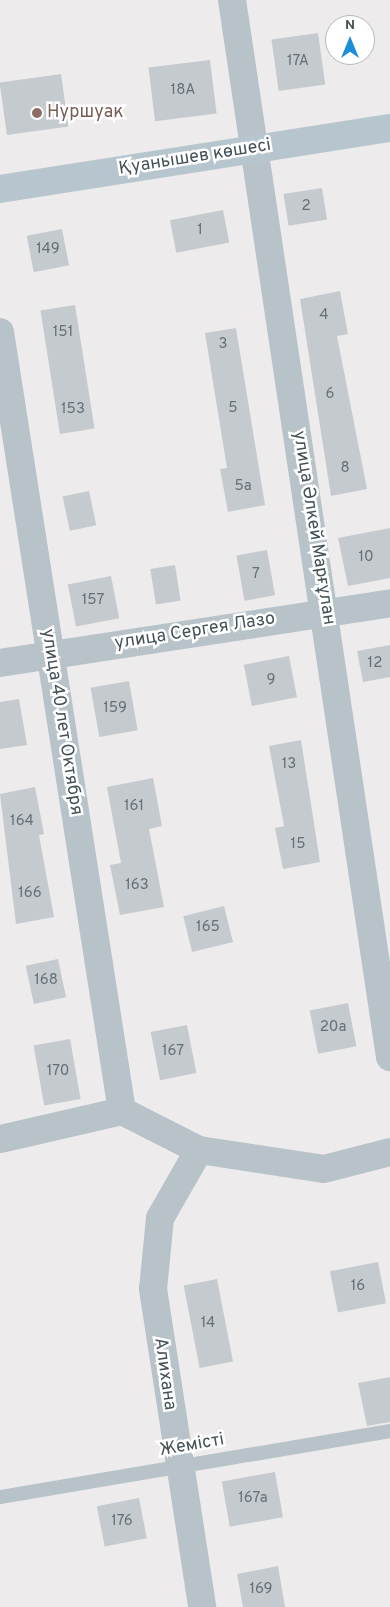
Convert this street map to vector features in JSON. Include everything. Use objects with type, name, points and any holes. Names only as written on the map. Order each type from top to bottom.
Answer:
[{"type":"street","name":"улица Әлкей Марғұлан","points":[[232,0],[326,610],[390,1057]]},
{"type":"street","name":"Қуанышев көшесі","points":[[0,189],[390,128]]},
{"type":"street","name":"улица 40 лет Октября","points":[[0,332],[122,1111]]},
{"type":"street","name":"улица Сергея Лазо","points":[[0,663],[326,610],[390,603]]},
{"type":"street","points":[[0,1139],[122,1111],[199,1150],[324,1169],[390,1152]]},
{"type":"street","name":"Алихана","points":[[199,1150],[160,1218],[153,1289],[202,1607]]},
{"type":"lane","name":"Жемісті","points":[[0,1497],[390,1431]]},
{"type":"building","points":[[318,33],[325,84],[279,91],[271,40]]},
{"type":"building","points":[[210,60],[217,114],[155,121],[148,68]]},
{"type":"building","points":[[61,74],[68,126],[7,135],[0,83]]},
{"type":"building","points":[[322,188],[327,220],[288,226],[283,194]]},
{"type":"building","points":[[223,210],[229,242],[176,253],[170,220]]},
{"type":"building","points":[[62,229],[69,265],[34,272],[27,236]]},
{"type":"building","points":[[340,291],[348,334],[337,336],[367,489],[331,496],[300,299]]},
{"type":"building","points":[[75,305],[95,428],[60,434],[40,310]]},
{"type":"building","points":[[236,328],[265,505],[228,512],[220,469],[227,468],[205,333]]},
{"type":"building","points":[[89,491],[96,525],[70,531],[63,497]]},
{"type":"building","points":[[390,528],[390,578],[348,586],[338,538]]},
{"type":"building","points":[[267,550],[275,595],[244,601],[236,555]]},
{"type":"building","points":[[175,565],[181,601],[156,604],[150,569]]},
{"type":"building","points":[[111,576],[119,618],[76,627],[68,584]]},
{"type":"building","points":[[390,645],[390,677],[363,682],[357,651]]},
{"type":"building","points":[[289,656],[297,697],[252,706],[244,665]]},
{"type":"building","points":[[129,681],[138,730],[99,737],[91,688]]},
{"type":"building","points":[[19,699],[27,745],[0,749],[0,702]]},
{"type":"building","points":[[301,740],[320,862],[283,869],[275,828],[284,826],[269,746]]},
{"type":"building","points":[[153,778],[162,826],[149,829],[164,907],[120,915],[110,865],[121,863],[107,787]]},
{"type":"building","points":[[35,787],[44,834],[39,835],[54,917],[16,924],[0,794]]},
{"type":"building","points":[[224,906],[233,942],[192,952],[183,916]]},
{"type":"building","points":[[58,959],[66,997],[34,1004],[26,966]]},
{"type":"building","points":[[348,1003],[356,1046],[318,1054],[310,1010]]},
{"type":"building","points":[[187,1025],[196,1073],[160,1080],[151,1032]]},
{"type":"building","points":[[70,1039],[81,1099],[44,1105],[34,1045]]},
{"type":"building","points":[[378,1262],[386,1303],[338,1313],[330,1271]]},
{"type":"building","points":[[217,1279],[233,1361],[200,1368],[184,1285]]},
{"type":"building","points":[[390,1377],[390,1422],[367,1426],[358,1383]]},
{"type":"building","points":[[275,1472],[283,1517],[230,1527],[222,1481]]},
{"type":"building","points":[[139,1498],[147,1538],[105,1546],[97,1506]]},
{"type":"building","points":[[278,1566],[285,1607],[243,1607],[237,1574]]},
{"type":"place","name":"Нуршуак","points":[[37,113]]}]
